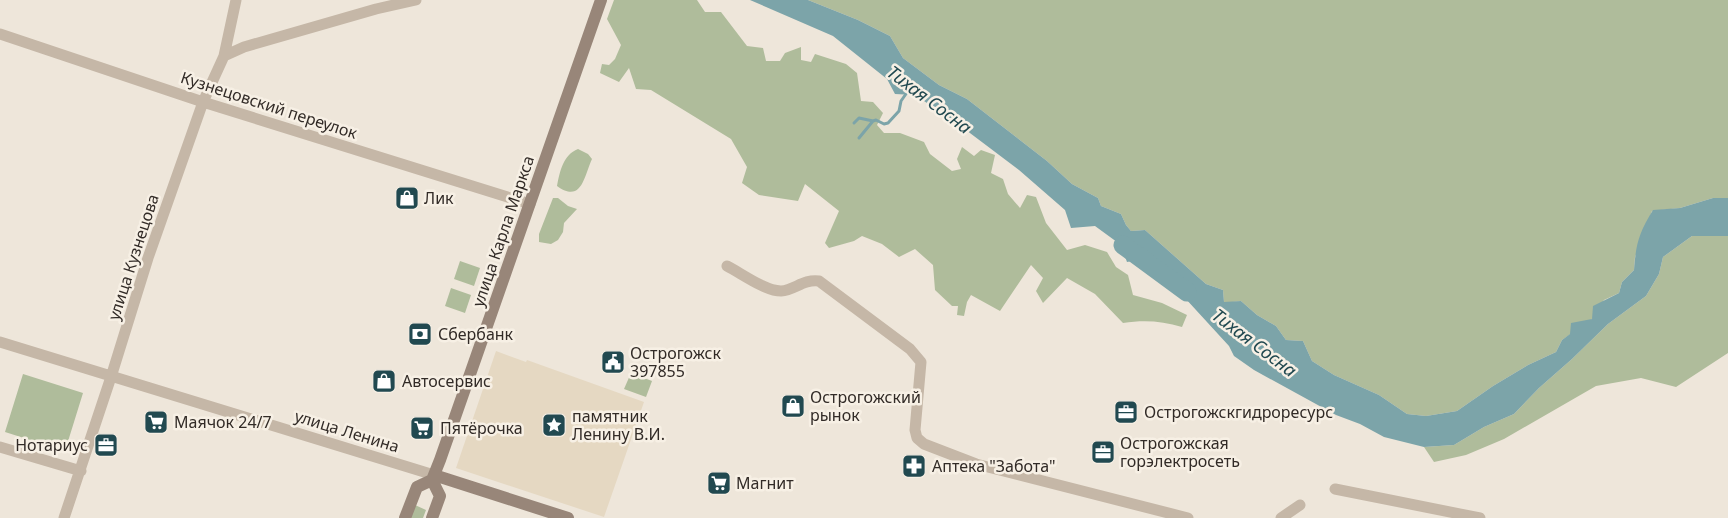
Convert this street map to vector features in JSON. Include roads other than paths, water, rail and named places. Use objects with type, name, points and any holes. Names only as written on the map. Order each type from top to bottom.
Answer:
[{"type":"main road","name":"улица Карла Маркса","points":[[433,477],[601,0]]},
{"type":"main road","points":[[406,518],[417,487],[433,477],[440,496],[432,518]]},
{"type":"main road","name":"улица Ленина","points":[[433,477],[568,518]]},
{"type":"street","name":"улица Кузнецова","points":[[64,518],[81,471],[148,258],[203,102],[224,56],[236,0]]},
{"type":"street","points":[[224,56],[244,47],[416,0]]},
{"type":"street","name":"Кузнецовский переулок","points":[[0,34],[203,102],[530,204]]},
{"type":"street","points":[[727,266],[769,289],[782,291],[811,280],[819,281],[910,349],[921,362],[915,430],[917,438],[924,444],[976,464],[1188,518]]},
{"type":"street","name":"улица Ленина","points":[[0,342],[433,477]]},
{"type":"street","points":[[0,448],[81,471]]},
{"type":"street","points":[[1335,489],[1480,518]]},
{"type":"street","points":[[1281,518],[1300,505]]},
{"type":"water","points":[[750,0],[808,0],[858,20],[890,36],[903,58],[939,85],[967,99],[1047,161],[1072,184],[1098,198],[1101,206],[1121,214],[1131,231],[1145,230],[1206,284],[1223,290],[1224,302],[1241,301],[1257,315],[1276,326],[1286,340],[1303,341],[1312,361],[1334,375],[1379,395],[1407,414],[1426,416],[1457,411],[1528,365],[1556,352],[1562,340],[1570,334],[1571,323],[1592,319],[1593,306],[1619,293],[1622,282],[1634,270],[1639,238],[1653,210],[1680,208],[1713,198],[1728,198],[1728,236],[1692,236],[1663,257],[1659,274],[1646,296],[1608,324],[1514,414],[1484,427],[1454,445],[1424,447],[1384,437],[1360,424],[1336,415],[1254,370],[1234,356],[1229,346],[1163,274],[1142,259],[1127,262],[1121,245],[1095,226],[1071,228],[1065,210],[1019,170],[954,121],[915,95],[895,94],[887,79],[833,36]]},
{"type":"waterway","points":[[859,138],[873,121],[876,120],[884,124],[888,123],[899,111],[901,101],[908,91]]},
{"type":"waterway","points":[[854,123],[859,118],[873,121]]},
{"type":"waterway","name":"Тихая Сосна","points":[[1123,245],[1187,292]]},
{"type":"place","name":"Лик","points":[[407,198]]},
{"type":"place","name":"Сбербанк","points":[[420,334]]},
{"type":"place","name":"Острогожск 397855","points":[[613,362]]},
{"type":"place","name":"Автосервис","points":[[384,381]]},
{"type":"place","name":"Острогожский рынок","points":[[793,406]]},
{"type":"place","name":"Острогожскгидроресурс","points":[[1126,412]]},
{"type":"place","name":"Маячок 24/7","points":[[156,422]]},
{"type":"place","name":"памятник Ленину В.И.","points":[[554,425]]},
{"type":"place","name":"Пятёрочка","points":[[422,428]]},
{"type":"place","name":"Нотариус","points":[[106,445]]},
{"type":"place","name":"Острогожская горэлектросеть","points":[[1103,452]]},
{"type":"place","name":"Аптека \"Забота\"","points":[[914,466]]},
{"type":"place","name":"Магнит","points":[[719,483]]}]
